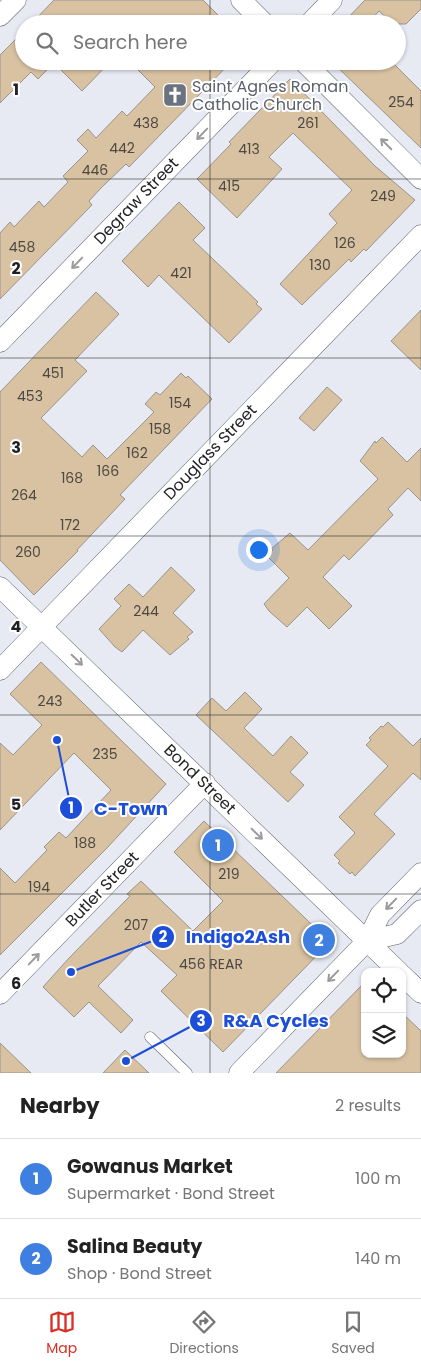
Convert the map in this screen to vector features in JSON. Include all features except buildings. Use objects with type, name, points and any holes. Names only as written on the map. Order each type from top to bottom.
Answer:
[{"type":"street","points":[[0,16],[16,0]]},
{"type":"street","points":[[241,0],[256,15]]},
{"type":"street","points":[[318,15],[332,0]]},
{"type":"street","name":"Degraw Street","points":[[0,342],[264,70]]},
{"type":"street","points":[[312,70],[421,179]]},
{"type":"street","name":"Douglass Street","points":[[0,670],[421,235]]},
{"type":"street","name":"Bond Street","points":[[0,587],[395,968]]},
{"type":"street","name":"Butler Street","points":[[0,994],[205,783]]},
{"type":"street","points":[[239,1073],[367,941],[380,915],[421,873]]},
{"type":"street","points":[[367,941],[397,934],[421,910]]},
{"type":"street","points":[[406,979],[421,994]]},
{"type":"lane","points":[[150,1037],[187,1073]]},
{"type":"place","name":"Saint Agnes Roman Catholic Church","points":[[175,95]]},
{"type":"place","name":"C-Town","points":[[57,740]]},
{"type":"place","name":"Gowanus Market","points":[[218,845]]},
{"type":"place","name":"Salina Beauty","points":[[319,940]]},
{"type":"place","name":"Indigo2Ash","points":[[71,972]]},
{"type":"place","name":"R&A Cycles","points":[[126,1061]]}]
